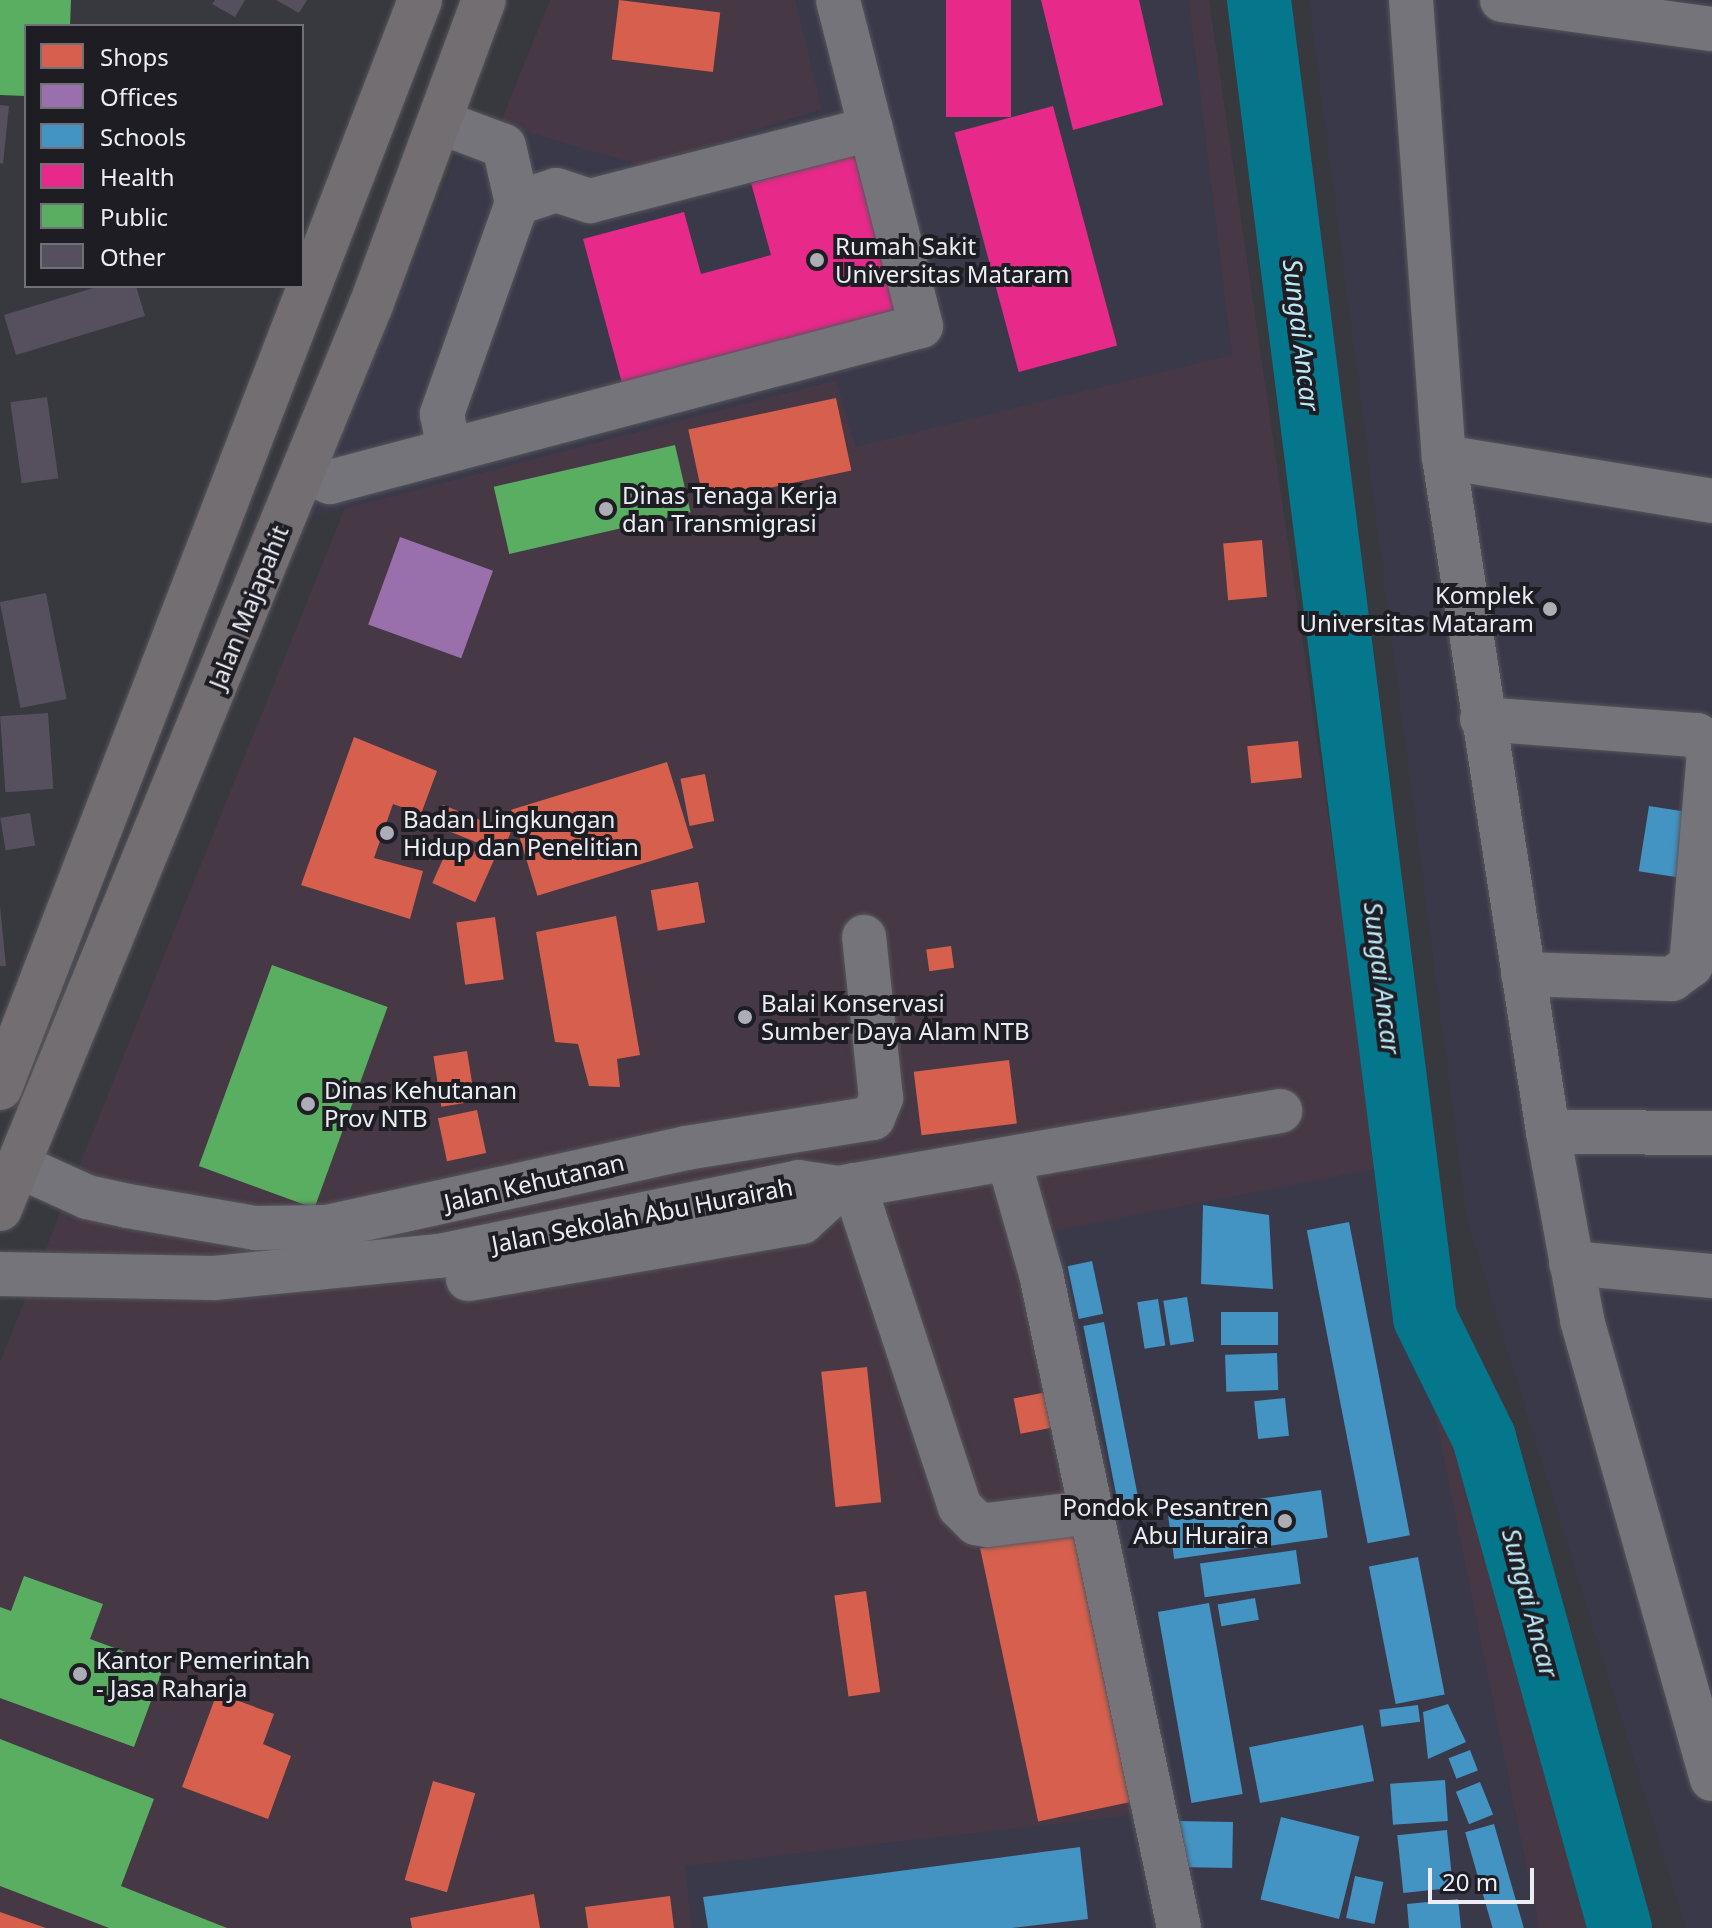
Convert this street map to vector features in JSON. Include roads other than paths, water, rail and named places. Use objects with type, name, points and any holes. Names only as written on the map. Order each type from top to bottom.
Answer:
[{"type":"main road","points":[[0,1088],[420,0]]},
{"type":"main road","name":"Jalan Majapahit","points":[[0,1209],[304,469],[441,120],[484,0]]},
{"type":"main road","points":[[385,90],[441,120]]},
{"type":"street","points":[[304,469],[330,482],[921,326],[838,0]]},
{"type":"street","points":[[1411,0],[1444,457],[1548,1132],[1582,1320],[1712,1779]]},
{"type":"street","points":[[1502,0],[1712,29]]},
{"type":"street","points":[[441,120],[504,146],[517,203],[442,414],[449,450]]},
{"type":"street","points":[[517,203],[556,190],[590,201],[871,129]]},
{"type":"street","points":[[1444,457],[1712,501]]},
{"type":"street","points":[[1482,719],[1697,735],[1709,752],[1691,965],[1672,979],[1523,974]]},
{"type":"street","name":"Jalan Kehutanan","points":[[19,1166],[87,1197],[128,1206],[256,1228],[327,1227],[686,1148],[873,1118],[881,1098],[864,937]]},
{"type":"street","name":"Jalan Sekolah Abu Hurairah","points":[[0,1274],[214,1278],[424,1257],[798,1182],[846,1186],[1009,1161],[1280,1111]]},
{"type":"street","points":[[1548,1132],[1712,1133]]},
{"type":"street","points":[[1009,1161],[1041,1274],[1179,1928]]},
{"type":"street","points":[[0,1303],[86,1306],[406,1288],[802,1222],[846,1186],[960,1507],[976,1523],[987,1525],[1091,1512]]},
{"type":"street","points":[[1571,1263],[1712,1276]]},
{"type":"waterway","name":"Sungai Ancar","points":[[1259,0],[1425,1318],[1484,1438],[1620,1928]]},
{"type":"place","name":"Rumah Sakit Universitas Mataram","points":[[817,260]]},
{"type":"place","name":"Dinas Tenaga Kerja dan Transmigrasi","points":[[606,509]]},
{"type":"place","name":"Komplek Universitas Mataram","points":[[1550,609]]},
{"type":"place","name":"Badan Lingkungan Hidup dan Penelitian","points":[[387,833]]},
{"type":"place","name":"Balai Konservasi Sumber Daya Alam NTB","points":[[745,1017]]},
{"type":"place","name":"Dinas Kehutanan Prov NTB","points":[[308,1104]]},
{"type":"place","name":"Pondok Pesantren Abu Huraira","points":[[1285,1521]]},
{"type":"place","name":"Kantor Pemerintah - Jasa Raharja","points":[[80,1674]]}]
